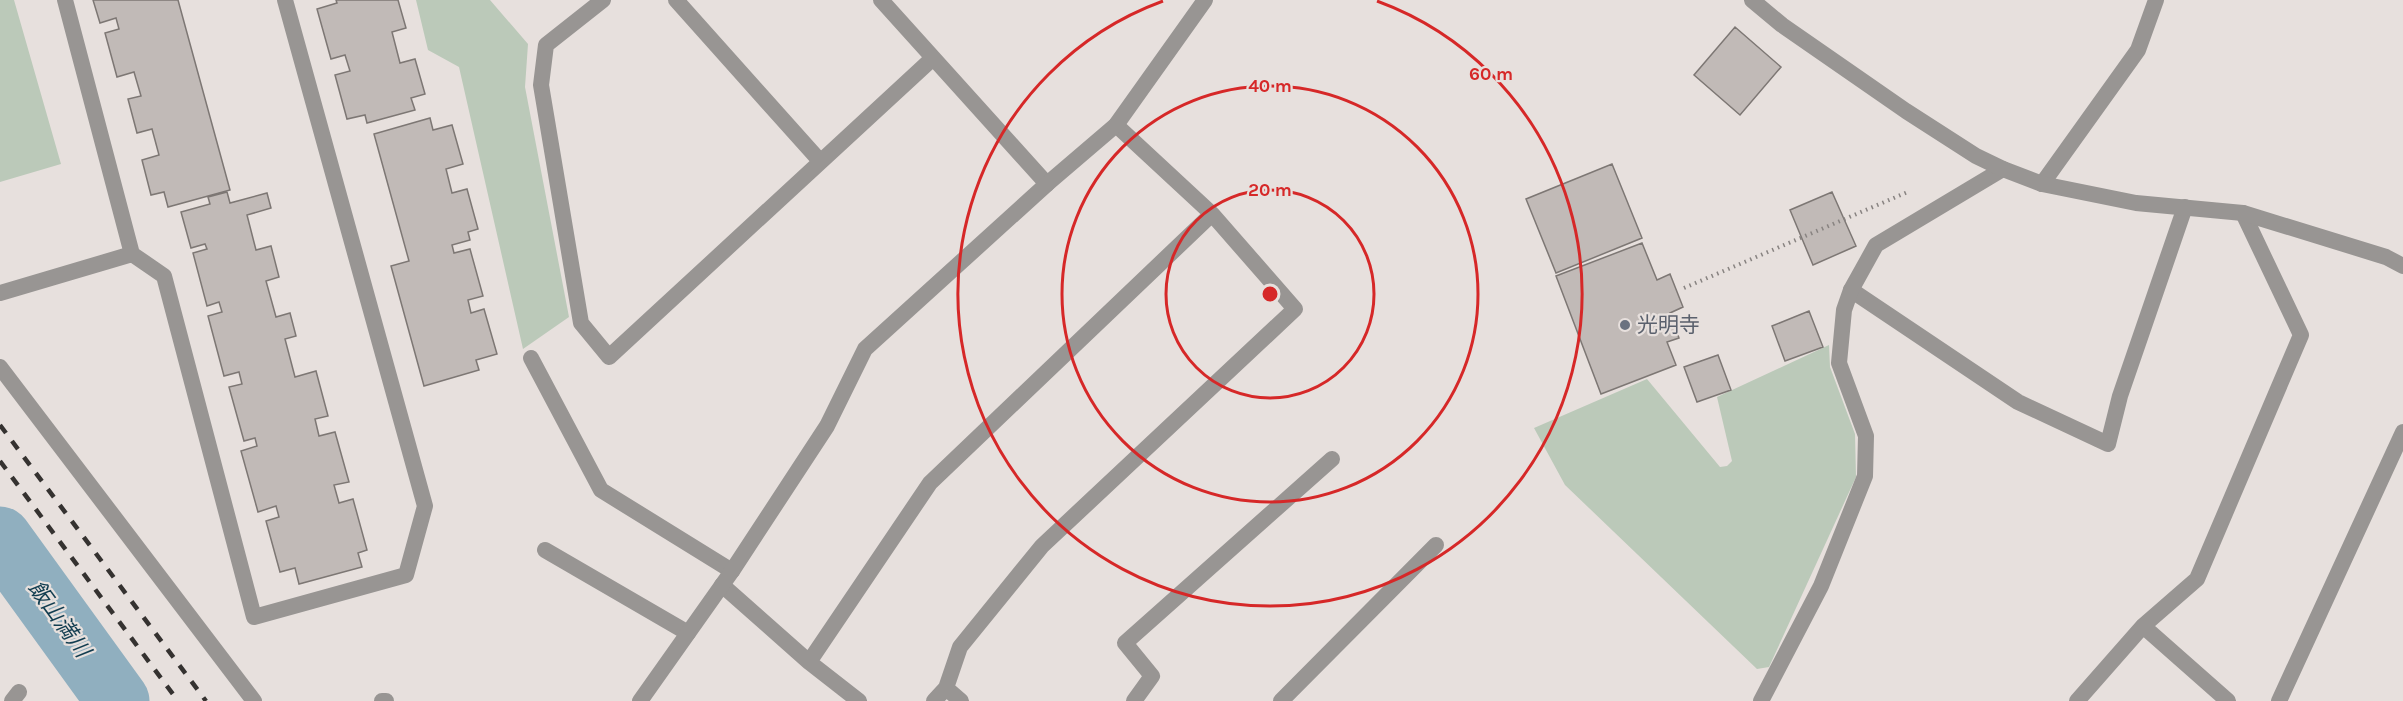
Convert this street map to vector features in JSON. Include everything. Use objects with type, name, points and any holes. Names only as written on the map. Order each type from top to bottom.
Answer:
[{"type":"street","points":[[64,0],[132,254],[164,276],[254,617],[406,575],[425,506],[285,0]]},
{"type":"street","points":[[603,0],[546,45],[541,85],[581,323],[609,357],[933,58]]},
{"type":"street","points":[[676,0],[820,161]]},
{"type":"street","points":[[880,0],[1047,184]]},
{"type":"street","points":[[640,701],[727,578],[827,426],[865,349],[1047,184],[1116,125],[1204,0]]},
{"type":"street","points":[[1752,0],[1782,25],[1906,111],[1976,156],[2002,169],[2042,184],[2136,203],[2243,213],[2386,256],[2403,266]]},
{"type":"street","points":[[2042,184],[2138,50],[2156,0]]},
{"type":"street","points":[[934,701],[946,688],[960,647],[1042,546],[1295,309],[1212,214],[1116,125]]},
{"type":"street","points":[[1761,701],[1821,586],[1865,476],[1866,436],[1839,363],[1844,310],[1851,290],[1876,245],[2002,169]]},
{"type":"street","points":[[1851,290],[2018,402],[2108,444],[2120,396],[2186,207]]},
{"type":"street","points":[[2077,701],[2143,626],[2197,579],[2301,335],[2243,213]]},
{"type":"street","points":[[808,662],[930,483],[1212,214]]},
{"type":"street","points":[[0,293],[132,254]]},
{"type":"street","points":[[531,358],[601,490],[727,578],[808,662],[859,701]]},
{"type":"street","points":[[0,367],[254,701]]},
{"type":"street","points":[[2279,701],[2403,432]]},
{"type":"street","points":[[1134,701],[1152,676],[1125,642],[1332,459]]},
{"type":"street","points":[[1281,701],[1436,545]]},
{"type":"street","points":[[545,550],[688,633]]},
{"type":"street","points":[[2143,626],[2228,701]]},
{"type":"street","points":[[946,688],[960,701]]},
{"type":"path","points":[[1684,288],[1919,188]]},
{"type":"green space","points":[[0,0],[14,0],[61,164],[0,182]]},
{"type":"green space","points":[[416,0],[490,0],[528,44],[525,87],[569,317],[523,349],[459,67],[428,50]]},
{"type":"green space","points":[[1829,345],[1830,367],[1855,434],[1856,477],[1769,667],[1757,669],[1565,485],[1534,428],[1647,379],[1720,467],[1727,466],[1732,461],[1717,397]]},
{"type":"building","points":[[93,0],[178,0],[230,190],[168,207],[164,192],[151,195],[142,160],[159,155],[152,129],[137,133],[128,99],[141,96],[134,72],[117,77],[105,33],[119,29],[116,18],[100,23]]},
{"type":"building","points":[[336,0],[398,0],[406,28],[392,32],[400,63],[415,59],[425,94],[411,98],[415,110],[367,123],[365,115],[347,119],[335,75],[350,71],[345,55],[331,59],[317,9],[337,3]]},
{"type":"building","points":[[1735,27],[1781,67],[1740,115],[1694,75]]},
{"type":"building","points":[[430,118],[433,130],[452,125],[463,164],[446,169],[452,193],[467,189],[478,229],[468,232],[470,240],[452,245],[454,253],[470,249],[483,296],[468,300],[471,313],[484,309],[497,354],[476,360],[479,370],[424,386],[391,266],[409,261],[374,134]]},
{"type":"building","points":[[1612,164],[1642,238],[1556,273],[1526,199]]},
{"type":"building","points":[[227,192],[230,203],[267,193],[271,208],[247,215],[256,250],[271,246],[279,277],[266,281],[276,317],[290,313],[296,336],[285,339],[295,377],[316,371],[328,416],[315,419],[319,436],[335,432],[349,482],[334,485],[339,503],[353,499],[367,550],[358,553],[362,567],[299,584],[295,568],[280,572],[266,521],[279,517],[276,506],[258,512],[241,451],[257,446],[255,438],[244,441],[229,387],[242,384],[239,372],[224,376],[208,316],[222,312],[219,302],[207,306],[193,253],[207,249],[205,244],[191,248],[181,212],[210,204],[208,197]]},
{"type":"building","points":[[1832,192],[1856,246],[1813,265],[1790,210]]},
{"type":"building","name":"光明寺","points":[[1642,243],[1657,280],[1670,274],[1683,307],[1670,313],[1679,338],[1667,342],[1676,365],[1601,394],[1556,276]]},
{"type":"building","points":[[1809,311],[1823,347],[1785,361],[1772,326]]},
{"type":"building","points":[[1718,355],[1731,390],[1697,402],[1684,367]]},
{"type":"waterway","name":"飯山満川","points":[[0,538],[118,701]]},
{"type":"railway","points":[[0,425],[206,701]]},
{"type":"railway","points":[[0,461],[178,701]]},
{"type":"place","name":"光明寺","points":[[1625,325]]}]
